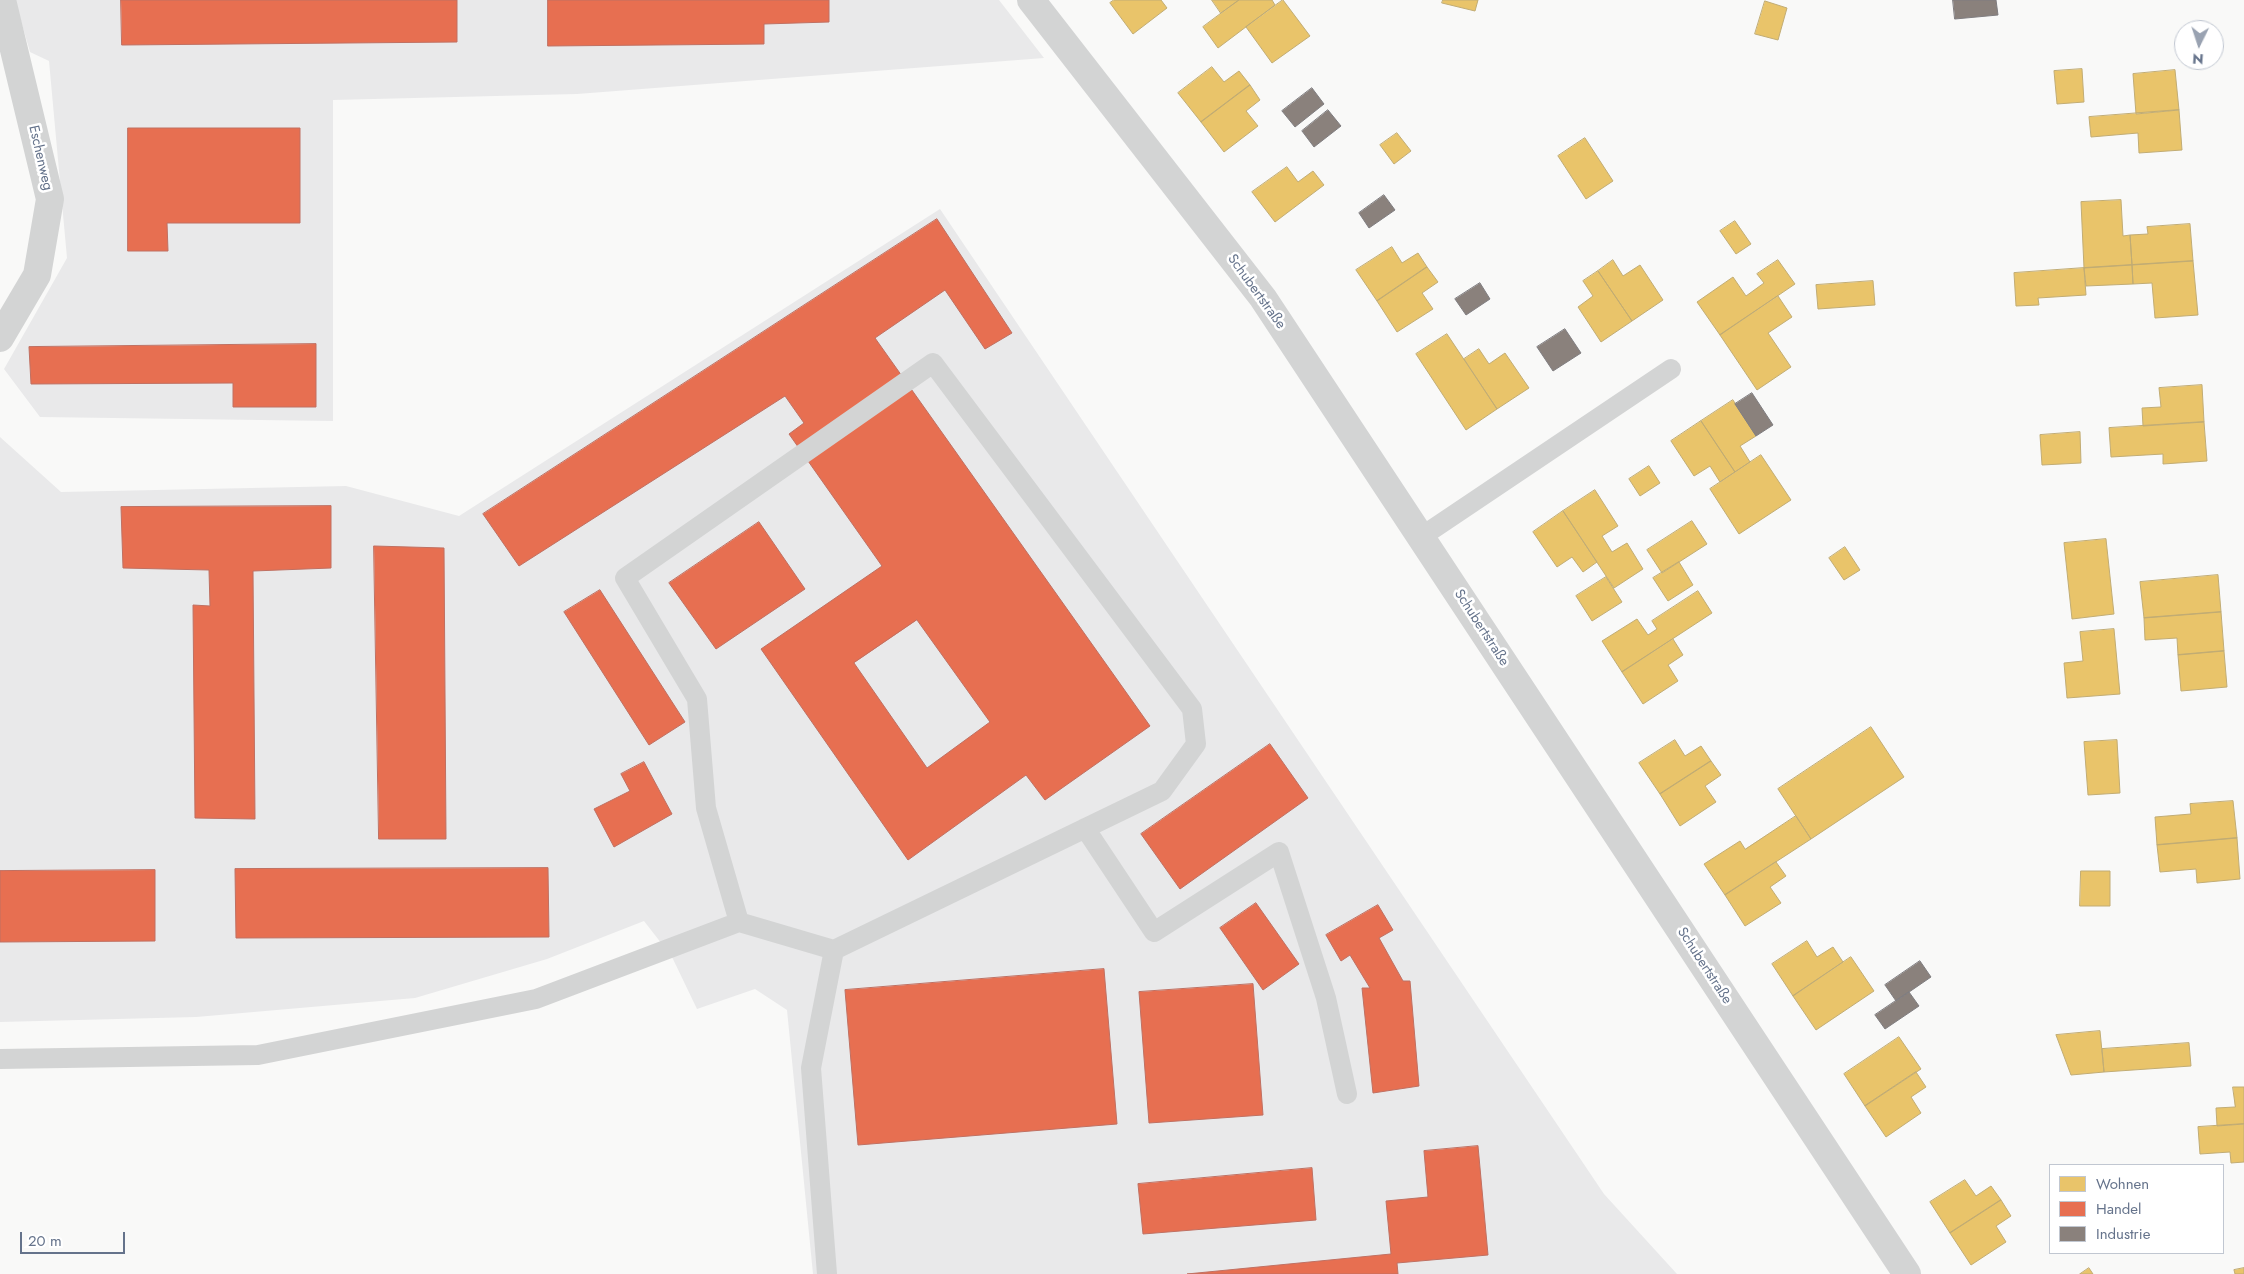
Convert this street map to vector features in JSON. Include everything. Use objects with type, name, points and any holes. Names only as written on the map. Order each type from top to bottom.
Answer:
[{"type":"street","name":"Eschenweg","points":[[0,338],[37,275],[50,199],[2,0]]},
{"type":"street","name":"Schubertstraße","points":[[1031,0],[1264,298],[1908,1274]]},
{"type":"lane","points":[[0,1059],[258,1055],[536,999],[739,922],[834,950],[1162,791],[1196,744],[1192,709],[933,363],[625,578],[697,699],[706,808],[739,922]]},
{"type":"lane","points":[[1420,537],[1672,369]]},
{"type":"lane","points":[[1085,828],[1154,932],[1279,852],[1326,998],[1347,1094]]},
{"type":"lane","points":[[827,1274],[811,1068],[834,950]]},
{"type":"shaded area","points":[[15,0],[999,0],[1044,58],[577,94],[333,100],[333,421],[40,417],[4,369],[67,258],[49,61],[30,52]]},
{"type":"shaded area","points":[[940,209],[1604,1194],[1677,1274],[813,1274],[787,1010],[755,989],[697,1009],[672,957],[644,921],[547,959],[415,998],[196,1017],[0,1022],[0,437],[61,492],[346,486],[459,516]]},
{"type":"building: Wohnen","points":[[1114,0],[1161,0],[1167,8],[1133,34],[1110,3]]},
{"type":"building: Wohnen","points":[[1212,0],[1239,0],[1221,13]]},
{"type":"building: Wohnen","points":[[1239,0],[1272,0],[1275,5],[1218,48],[1203,27]]},
{"type":"building: Wohnen","points":[[1283,0],[1310,36],[1272,63],[1246,27]]},
{"type":"building: Wohnen","points":[[1443,0],[1478,0],[1475,11],[1442,3]]},
{"type":"building: Wohnen","points":[[1765,1],[1787,8],[1778,40],[1755,34]]},
{"type":"building: Wohnen","points":[[1212,67],[1224,82],[1239,71],[1250,85],[1201,122],[1178,93]]},
{"type":"building: Wohnen","points":[[2082,69],[2084,102],[2057,104],[2054,71]]},
{"type":"building: Wohnen","points":[[2175,70],[2179,110],[2136,114],[2133,74]]},
{"type":"building: Wohnen","points":[[1250,85],[1260,100],[1246,111],[1258,126],[1224,152],[1201,122]]},
{"type":"building: Wohnen","points":[[2179,110],[2182,150],[2139,153],[2138,133],[2091,137],[2089,117]]},
{"type":"building: Wohnen","points":[[1397,133],[1411,151],[1394,164],[1380,145]]},
{"type":"building: Wohnen","points":[[1585,138],[1613,181],[1586,199],[1558,156]]},
{"type":"building: Wohnen","points":[[1287,167],[1298,182],[1313,171],[1324,185],[1275,222],[1252,192]]},
{"type":"building: Wohnen","points":[[2121,200],[2123,236],[2130,235],[2132,265],[2084,268],[2081,202]]},
{"type":"building: Wohnen","points":[[1735,221],[1751,244],[1736,254],[1720,231]]},
{"type":"building: Wohnen","points":[[2190,224],[2193,261],[2132,265],[2130,235],[2148,234],[2147,227]]},
{"type":"building: Wohnen","points":[[1392,247],[1402,263],[1418,253],[1427,267],[1377,301],[1356,270]]},
{"type":"building: Wohnen","points":[[1613,260],[1623,276],[1640,265],[1663,300],[1632,321],[1598,271]]},
{"type":"building: Wohnen","points":[[1778,260],[1795,284],[1720,335],[1697,302],[1733,277],[1746,296],[1764,283],[1757,274]]},
{"type":"building: Wohnen","points":[[2193,261],[2198,315],[2155,318],[2152,283],[2133,284],[2132,265]]},
{"type":"building: Wohnen","points":[[2132,265],[2133,284],[2086,286],[2084,268]]},
{"type":"building: Wohnen","points":[[1427,267],[1438,282],[1422,293],[1433,309],[1397,332],[1377,301]]},
{"type":"building: Wohnen","points":[[2084,268],[2086,295],[2038,298],[2039,305],[2016,306],[2014,273]]},
{"type":"building: Wohnen","points":[[1598,271],[1632,321],[1601,342],[1578,307],[1593,296],[1583,281]]},
{"type":"building: Wohnen","points":[[1873,281],[1875,305],[1818,309],[1816,285]]},
{"type":"building: Wohnen","points":[[1778,296],[1792,317],[1768,333],[1791,367],[1757,390],[1720,335]]},
{"type":"building: Wohnen","points":[[1447,334],[1497,409],[1466,430],[1416,354]]},
{"type":"building: Wohnen","points":[[1479,349],[1489,364],[1505,353],[1529,388],[1497,409],[1464,359]]},
{"type":"building: Wohnen","points":[[2202,385],[2204,422],[2143,426],[2142,408],[2161,407],[2159,388]]},
{"type":"building: Wohnen","points":[[1733,400],[1756,436],[1740,446],[1750,462],[1735,472],[1701,421]]},
{"type":"building: Wohnen","points":[[1701,421],[1735,472],[1720,482],[1710,466],[1694,476],[1671,441]]},
{"type":"building: Wohnen","points":[[2204,422],[2207,461],[2163,464],[2163,454],[2111,457],[2109,428]]},
{"type":"building: Wohnen","points":[[2080,432],[2081,463],[2042,465],[2040,435]]},
{"type":"building: Wohnen","points":[[1761,455],[1791,500],[1739,534],[1710,489]]},
{"type":"building: Wohnen","points":[[1649,466],[1660,483],[1640,496],[1629,479]]},
{"type":"building: Wohnen","points":[[1595,490],[1618,526],[1602,536],[1612,552],[1627,543],[1643,569],[1614,588],[1563,511]]},
{"type":"building: Wohnen","points":[[1563,511],[1597,562],[1583,572],[1572,557],[1557,567],[1533,532]]},
{"type":"building: Wohnen","points":[[1692,521],[1707,544],[1662,573],[1647,550]]},
{"type":"building: Wohnen","points":[[2106,539],[2114,614],[2072,619],[2064,543]]},
{"type":"building: Wohnen","points":[[1845,547],[1860,570],[1844,580],[1829,558]]},
{"type":"building: Wohnen","points":[[1679,562],[1693,585],[1668,601],[1653,578]]},
{"type":"building: Wohnen","points":[[2218,575],[2221,612],[2144,618],[2140,582]]},
{"type":"building: Wohnen","points":[[1606,577],[1622,602],[1592,621],[1576,596]]},
{"type":"building: Wohnen","points":[[1698,591],[1712,613],[1622,672],[1602,641],[1637,619],[1648,635],[1657,629],[1652,621]]},
{"type":"building: Wohnen","points":[[2221,612],[2224,651],[2178,655],[2177,638],[2145,640],[2144,618]]},
{"type":"building: Wohnen","points":[[2114,629],[2120,694],[2067,698],[2064,663],[2083,661],[2080,632]]},
{"type":"building: Wohnen","points":[[1673,639],[1683,655],[1668,665],[1678,681],[1643,704],[1622,672]]},
{"type":"building: Wohnen","points":[[2224,651],[2227,687],[2181,691],[2178,655]]},
{"type":"building: Wohnen","points":[[1871,727],[1904,777],[1811,839],[1778,789]]},
{"type":"building: Wohnen","points":[[1675,740],[1685,756],[1701,746],[1711,761],[1660,794],[1639,763]]},
{"type":"building: Wohnen","points":[[2117,740],[2120,793],[2088,795],[2084,742]]},
{"type":"building: Wohnen","points":[[1711,761],[1721,775],[1705,786],[1716,802],[1680,826],[1660,794]]},
{"type":"building: Wohnen","points":[[2233,801],[2237,838],[2157,845],[2155,817],[2191,814],[2190,804]]},
{"type":"building: Wohnen","points":[[1796,816],[1811,839],[1725,895],[1704,864],[1740,841],[1745,849]]},
{"type":"building: Wohnen","points":[[2237,838],[2240,879],[2197,883],[2196,869],[2160,872],[2157,845]]},
{"type":"building: Wohnen","points":[[1776,862],[1786,876],[1770,887],[1781,903],[1745,926],[1725,895]]},
{"type":"building: Wohnen","points":[[2081,871],[2110,871],[2110,906],[2080,906]]},
{"type":"building: Wohnen","points":[[1807,941],[1817,957],[1833,947],[1843,962],[1793,996],[1772,964]]},
{"type":"building: Wohnen","points":[[1851,957],[1874,991],[1816,1030],[1793,996]]},
{"type":"building: Wohnen","points":[[2100,1031],[2104,1072],[2071,1075],[2056,1035]]},
{"type":"building: Wohnen","points":[[1899,1037],[1921,1069],[1865,1106],[1844,1074]]},
{"type":"building: Wohnen","points":[[2189,1043],[2191,1066],[2104,1072],[2102,1049]]},
{"type":"building: Wohnen","points":[[1916,1072],[1926,1087],[1911,1097],[1921,1113],[1886,1137],[1865,1106]]},
{"type":"building: Wohnen","points":[[2233,1087],[2244,1087],[2244,1124],[2217,1126],[2216,1108],[2235,1107]]},
{"type":"building: Wohnen","points":[[2244,1124],[2244,1162],[2231,1163],[2230,1152],[2200,1154],[2198,1127]]},
{"type":"building: Wohnen","points":[[1965,1180],[1976,1196],[1991,1186],[2001,1200],[1950,1233],[1930,1202]]},
{"type":"building: Wohnen","points":[[2001,1200],[2011,1216],[1996,1226],[2006,1242],[1971,1265],[1950,1233]]},
{"type":"building: Wohnen","points":[[2089,1268],[2093,1274],[2080,1274]]},
{"type":"building: Wohnen","points":[[2244,1268],[2244,1274],[2235,1274],[2234,1270]]},
{"type":"building: Handel","points":[[121,0],[457,0],[457,42],[122,45]]},
{"type":"building: Handel","points":[[548,0],[829,0],[829,22],[764,24],[764,44],[548,46]]},
{"type":"building: Handel","points":[[128,128],[300,128],[300,223],[167,223],[168,251],[128,251]]},
{"type":"building: Handel","points":[[937,219],[1012,333],[985,349],[945,290],[875,338],[1150,726],[1045,800],[1026,775],[908,860],[761,649],[882,566],[789,434],[804,423],[785,396],[519,566],[483,514]],"holes":[[[917,620],[990,722],[927,768],[854,663]]]},
{"type":"building: Handel","points":[[316,344],[316,407],[233,407],[233,383],[31,384],[29,347]]},
{"type":"building: Handel","points":[[331,506],[331,568],[253,571],[255,819],[195,818],[193,605],[210,606],[209,570],[123,568],[121,507]]},
{"type":"building: Handel","points":[[759,522],[805,589],[716,649],[669,583]]},
{"type":"building: Handel","points":[[374,546],[444,548],[446,839],[379,839]]},
{"type":"building: Handel","points":[[600,590],[685,722],[649,745],[564,612]]},
{"type":"building: Handel","points":[[1270,744],[1308,798],[1180,889],[1141,834]]},
{"type":"building: Handel","points":[[644,762],[672,814],[614,847],[594,809],[630,791],[621,774]]},
{"type":"building: Handel","points":[[548,868],[549,937],[236,938],[235,869]]},
{"type":"building: Handel","points":[[155,870],[155,941],[0,942],[0,871]]},
{"type":"building: Handel","points":[[1256,903],[1299,964],[1263,990],[1220,928]]},
{"type":"building: Handel","points":[[1378,905],[1393,930],[1379,938],[1403,981],[1410,981],[1419,1086],[1373,1093],[1362,988],[1370,988],[1350,955],[1341,961],[1326,935]]},
{"type":"building: Handel","points":[[1104,969],[1117,1124],[858,1145],[845,990]]},
{"type":"building: Handel","points":[[1253,984],[1263,1115],[1149,1123],[1139,992]]},
{"type":"building: Handel","points":[[1478,1146],[1488,1255],[1397,1263],[1398,1274],[1187,1274],[1391,1254],[1386,1201],[1428,1197],[1424,1151]]},
{"type":"building: Handel","points":[[1312,1168],[1316,1220],[1143,1234],[1138,1184]]},
{"type":"building: Industrie","points":[[1953,0],[1996,0],[1998,15],[1955,19]]},
{"type":"building: Industrie","points":[[1312,88],[1324,104],[1295,127],[1282,111]]},
{"type":"building: Industrie","points":[[1328,110],[1341,126],[1314,147],[1302,131]]},
{"type":"building: Industrie","points":[[1384,195],[1395,210],[1369,228],[1359,213]]},
{"type":"building: Industrie","points":[[1480,283],[1490,299],[1466,315],[1455,299]]},
{"type":"building: Industrie","points":[[1565,329],[1581,353],[1553,371],[1537,347]]},
{"type":"building: Industrie","points":[[1752,393],[1773,425],[1756,436],[1735,404]]},
{"type":"building: Industrie","points":[[1920,961],[1931,977],[1896,1001],[1885,985]]},
{"type":"building: Industrie","points":[[1909,992],[1919,1006],[1885,1029],[1875,1015]]}]
